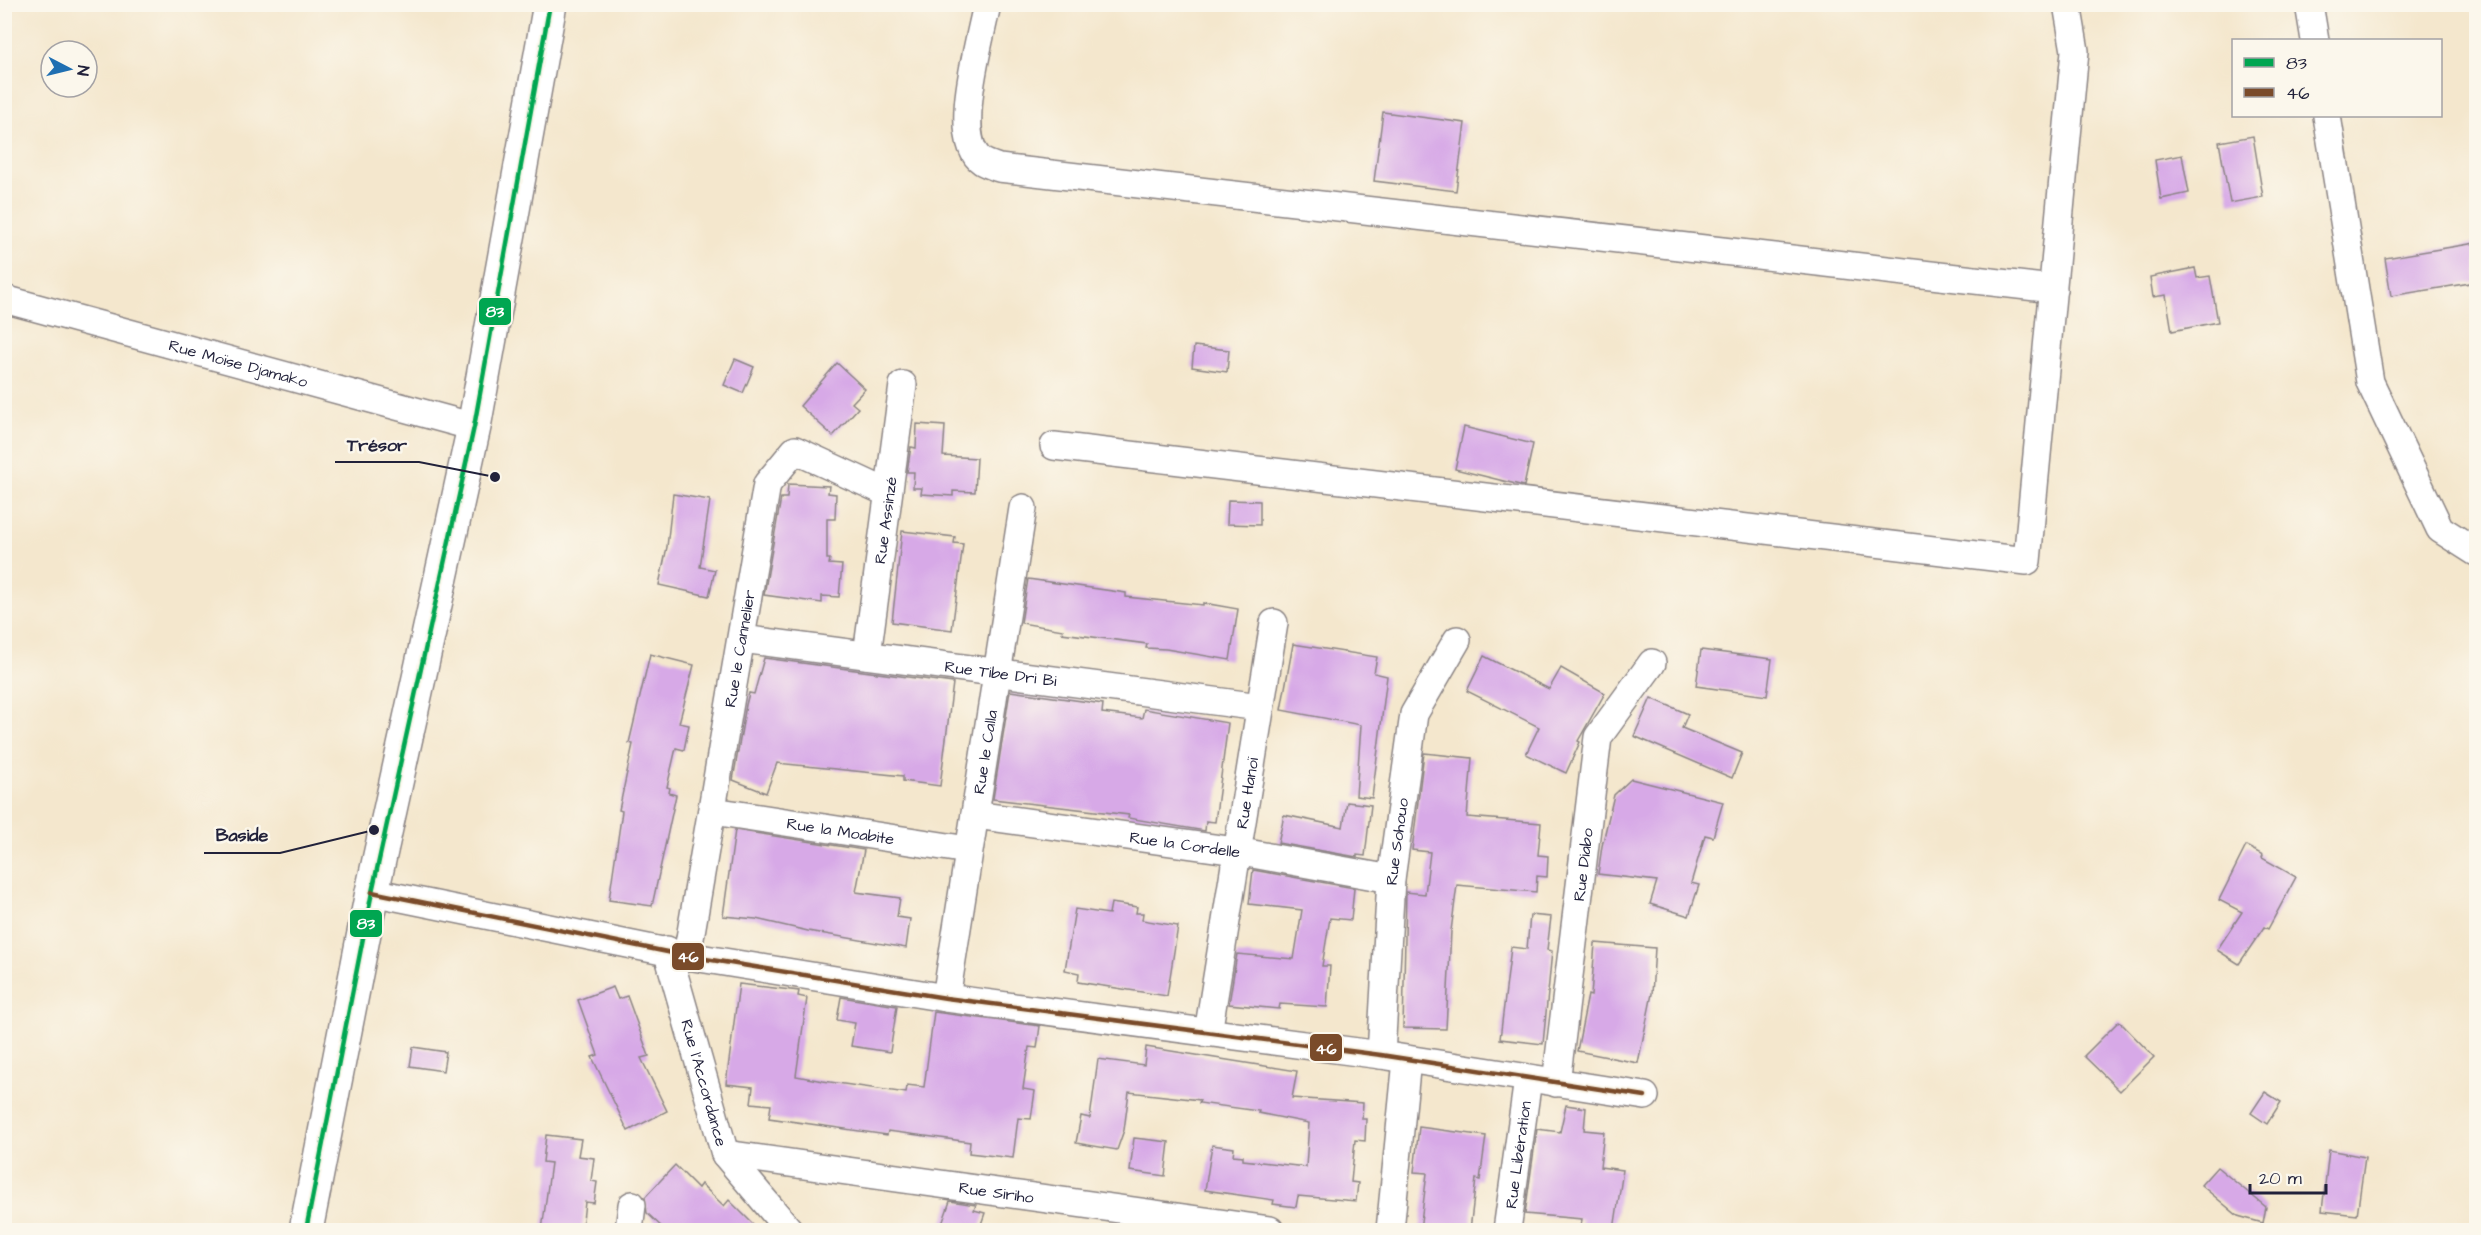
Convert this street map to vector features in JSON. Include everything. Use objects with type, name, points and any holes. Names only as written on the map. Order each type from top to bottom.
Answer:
[{"type":"street","points":[[306,1230],[372,892],[474,427],[550,4]]},
{"type":"street","points":[[987,4],[967,104],[968,138],[980,161],[999,168],[2053,289]]},
{"type":"street","points":[[1054,446],[2027,561],[2075,51],[2067,4]]},
{"type":"street","points":[[2309,4],[2315,39]]},
{"type":"street","points":[[2327,117],[2370,382],[2440,529],[2476,552]]},
{"type":"street","name":"Rue Moïse Djamako","points":[[4,299],[474,427]]},
{"type":"street","name":"Rue Assinzé","points":[[867,655],[903,385]]},
{"type":"street","name":"Rue le Cannelier","points":[[677,953],[713,811],[767,484],[795,450],[888,493]]},
{"type":"street","name":"Rue le Calla","points":[[946,998],[999,673],[1023,508]]},
{"type":"street","name":"Rue Hanoï","points":[[1208,1033],[1274,623]]},
{"type":"street","name":"Rue Tibe Dri Bi","points":[[742,639],[1260,706]]},
{"type":"street","name":"Rue Sohouo","points":[[1381,1055],[1391,879],[1414,714],[1457,640]]},
{"type":"street","name":"Rue Diabo","points":[[1556,1083],[1598,737],[1652,663]]},
{"type":"street","name":"Rue la Moabite","points":[[713,811],[969,850]]},
{"type":"street","name":"Rue la Cordelle","points":[[975,815],[1236,851],[1391,879]]},
{"type":"street","points":[[372,892],[677,953],[946,998],[1381,1055],[1645,1096]]},
{"type":"street","name":"Rue l'Accordance","points":[[677,953],[725,1154],[789,1230]]},
{"type":"street","points":[[1390,1230],[1407,1060]]},
{"type":"street","name":"Rue Libération","points":[[1507,1230],[1528,1079]]},
{"type":"street","name":"Rue Siriho","points":[[725,1154],[1266,1230]]},
{"type":"building","points":[[1383,112],[1465,123],[1456,191],[1374,181]]},
{"type":"building","points":[[2253,136],[2263,197],[2230,203],[2219,142]]},
{"type":"building","points":[[2182,155],[2189,193],[2161,199],[2155,160]]},
{"type":"building","points":[[2476,243],[2476,282],[2391,296],[2385,258]]},
{"type":"building","points":[[2195,268],[2197,278],[2210,276],[2218,322],[2172,331],[2166,295],[2153,297],[2150,277]]},
{"type":"building","points":[[1194,346],[1229,350],[1227,372],[1192,367]]},
{"type":"building","points":[[735,359],[754,367],[743,393],[724,385]]},
{"type":"building","points":[[837,363],[865,389],[852,403],[858,408],[833,436],[800,406]]},
{"type":"building","points":[[917,424],[945,426],[943,456],[977,458],[975,492],[953,491],[953,496],[921,494],[922,488],[913,488],[914,472],[907,472],[911,447],[916,448]]},
{"type":"building","points":[[1464,427],[1533,444],[1524,486],[1455,469]]},
{"type":"building","points":[[788,484],[829,486],[828,493],[836,494],[835,519],[827,519],[827,559],[830,559],[829,564],[842,565],[839,597],[822,596],[822,603],[764,595],[781,498],[787,498]]},
{"type":"building","points":[[673,494],[710,500],[700,567],[715,570],[709,596],[659,585],[667,547]]},
{"type":"building","points":[[1228,500],[1260,501],[1260,525],[1227,524]]},
{"type":"building","points":[[902,531],[955,537],[954,543],[963,544],[952,630],[892,622]]},
{"type":"building","points":[[1028,579],[1126,593],[1126,597],[1203,605],[1203,603],[1238,609],[1230,660],[1166,649],[1146,648],[1147,644],[1062,633],[1063,630],[1021,623]]},
{"type":"building","points":[[1293,644],[1377,657],[1374,673],[1387,676],[1372,798],[1356,796],[1361,725],[1281,710]]},
{"type":"building","points":[[1701,650],[1772,659],[1767,696],[1696,686]]},
{"type":"building","points":[[650,654],[694,665],[679,723],[689,725],[684,750],[676,748],[667,787],[670,788],[669,793],[676,795],[652,906],[609,900],[622,811],[619,810],[633,744],[629,743]]},
{"type":"building","points":[[1484,656],[1549,689],[1561,668],[1605,693],[1578,741],[1580,742],[1566,773],[1526,754],[1539,727],[1467,691]]},
{"type":"building","points":[[764,658],[953,683],[940,786],[903,781],[903,776],[777,763],[766,793],[733,780],[749,693],[754,694]]},
{"type":"building","points":[[1010,691],[1103,704],[1102,713],[1142,718],[1144,709],[1228,723],[1215,822],[1206,821],[1205,831],[1128,818],[1129,815],[993,799]]},
{"type":"building","points":[[1651,698],[1688,714],[1682,728],[1742,753],[1732,778],[1634,736]]},
{"type":"building","points":[[1424,753],[1472,758],[1467,817],[1541,823],[1538,855],[1548,856],[1547,877],[1537,876],[1536,892],[1457,885],[1451,931],[1446,1029],[1403,1028],[1406,892],[1425,894],[1430,852],[1412,850]]},
{"type":"building","points":[[1631,779],[1723,802],[1713,837],[1705,835],[1691,883],[1699,885],[1689,916],[1650,904],[1657,881],[1598,874],[1614,795]]},
{"type":"building","points":[[1347,802],[1371,805],[1365,856],[1357,855],[1357,857],[1278,843],[1284,815],[1343,827]]},
{"type":"building","points":[[735,830],[864,850],[856,892],[900,898],[897,917],[910,919],[906,948],[808,931],[756,919],[723,916]]},
{"type":"building","points":[[2246,846],[2296,877],[2268,929],[2264,927],[2239,964],[2217,950],[2242,912],[2219,900]]},
{"type":"building","points":[[1253,870],[1354,888],[1351,920],[1330,918],[1322,966],[1330,966],[1327,1007],[1280,1004],[1279,1009],[1229,1004],[1237,954],[1294,959],[1302,910],[1249,904]]},
{"type":"building","points":[[1111,903],[1137,907],[1136,913],[1143,913],[1142,920],[1178,926],[1167,996],[1078,982],[1079,973],[1065,970],[1075,909],[1109,914]]},
{"type":"building","points":[[1530,915],[1551,917],[1547,950],[1552,951],[1543,1044],[1500,1039],[1511,947],[1527,949]]},
{"type":"building","points":[[1595,943],[1655,948],[1652,994],[1638,1063],[1577,1051],[1588,995],[1591,996]]},
{"type":"building","points":[[739,984],[799,991],[798,996],[807,998],[796,1076],[906,1093],[907,1085],[924,1087],[934,1012],[1040,1026],[1037,1048],[1029,1047],[1023,1089],[1035,1091],[1031,1119],[1018,1118],[1013,1158],[969,1153],[970,1142],[888,1131],[887,1135],[769,1118],[771,1105],[751,1103],[753,1087],[726,1084]]},
{"type":"building","points":[[613,987],[618,999],[627,996],[649,1056],[641,1058],[667,1111],[628,1131],[592,1057],[598,1055],[578,1000]]},
{"type":"building","points":[[841,997],[897,1006],[890,1052],[851,1046],[855,1023],[837,1020]]},
{"type":"building","points":[[2119,1021],[2154,1057],[2120,1091],[2084,1056]]},
{"type":"building","points":[[413,1047],[446,1052],[443,1071],[410,1066]]},
{"type":"building","points":[[1146,1047],[1297,1071],[1292,1098],[1363,1103],[1362,1119],[1366,1119],[1365,1141],[1355,1140],[1351,1182],[1358,1183],[1356,1201],[1298,1196],[1296,1207],[1273,1204],[1274,1200],[1205,1190],[1212,1145],[1234,1148],[1233,1155],[1243,1156],[1243,1160],[1306,1167],[1309,1123],[1258,1113],[1259,1111],[1199,1103],[1200,1100],[1129,1092],[1124,1130],[1117,1150],[1076,1143],[1081,1116],[1090,1118],[1098,1059],[1144,1065]]},
{"type":"building","points":[[2265,1092],[2281,1102],[2267,1124],[2251,1113]]},
{"type":"building","points":[[1566,1105],[1586,1108],[1584,1130],[1604,1132],[1600,1167],[1623,1170],[1614,1230],[1581,1225],[1582,1219],[1525,1214],[1537,1129],[1560,1132]]},
{"type":"building","points":[[1419,1127],[1486,1136],[1480,1180],[1476,1179],[1470,1230],[1420,1230],[1427,1173],[1414,1172]]},
{"type":"building","points":[[546,1135],[581,1139],[578,1156],[594,1158],[591,1181],[597,1182],[594,1203],[585,1202],[582,1230],[542,1230],[551,1163],[543,1162]]},
{"type":"building","points":[[1134,1138],[1169,1142],[1165,1176],[1130,1171]]},
{"type":"building","points":[[2329,1150],[2365,1157],[2357,1215],[2322,1211]]},
{"type":"building","points":[[675,1165],[698,1188],[701,1184],[724,1206],[729,1200],[759,1230],[665,1230],[647,1213],[645,1197]]},
{"type":"building","points":[[2217,1167],[2266,1207],[2263,1223],[2238,1216],[2201,1185]]},
{"type":"building","points":[[950,1201],[976,1205],[974,1210],[985,1213],[979,1230],[940,1230]]},
{"type":"transit line","name":"83","points":[[306,1230],[372,892],[474,427],[550,4]]},
{"type":"transit line","name":"46","points":[[372,892],[687,956],[946,998],[1381,1055],[1645,1096]]},
{"type":"place","name":"Trésor","points":[[495,477]]},
{"type":"place","name":"Baside","points":[[374,830]]}]
